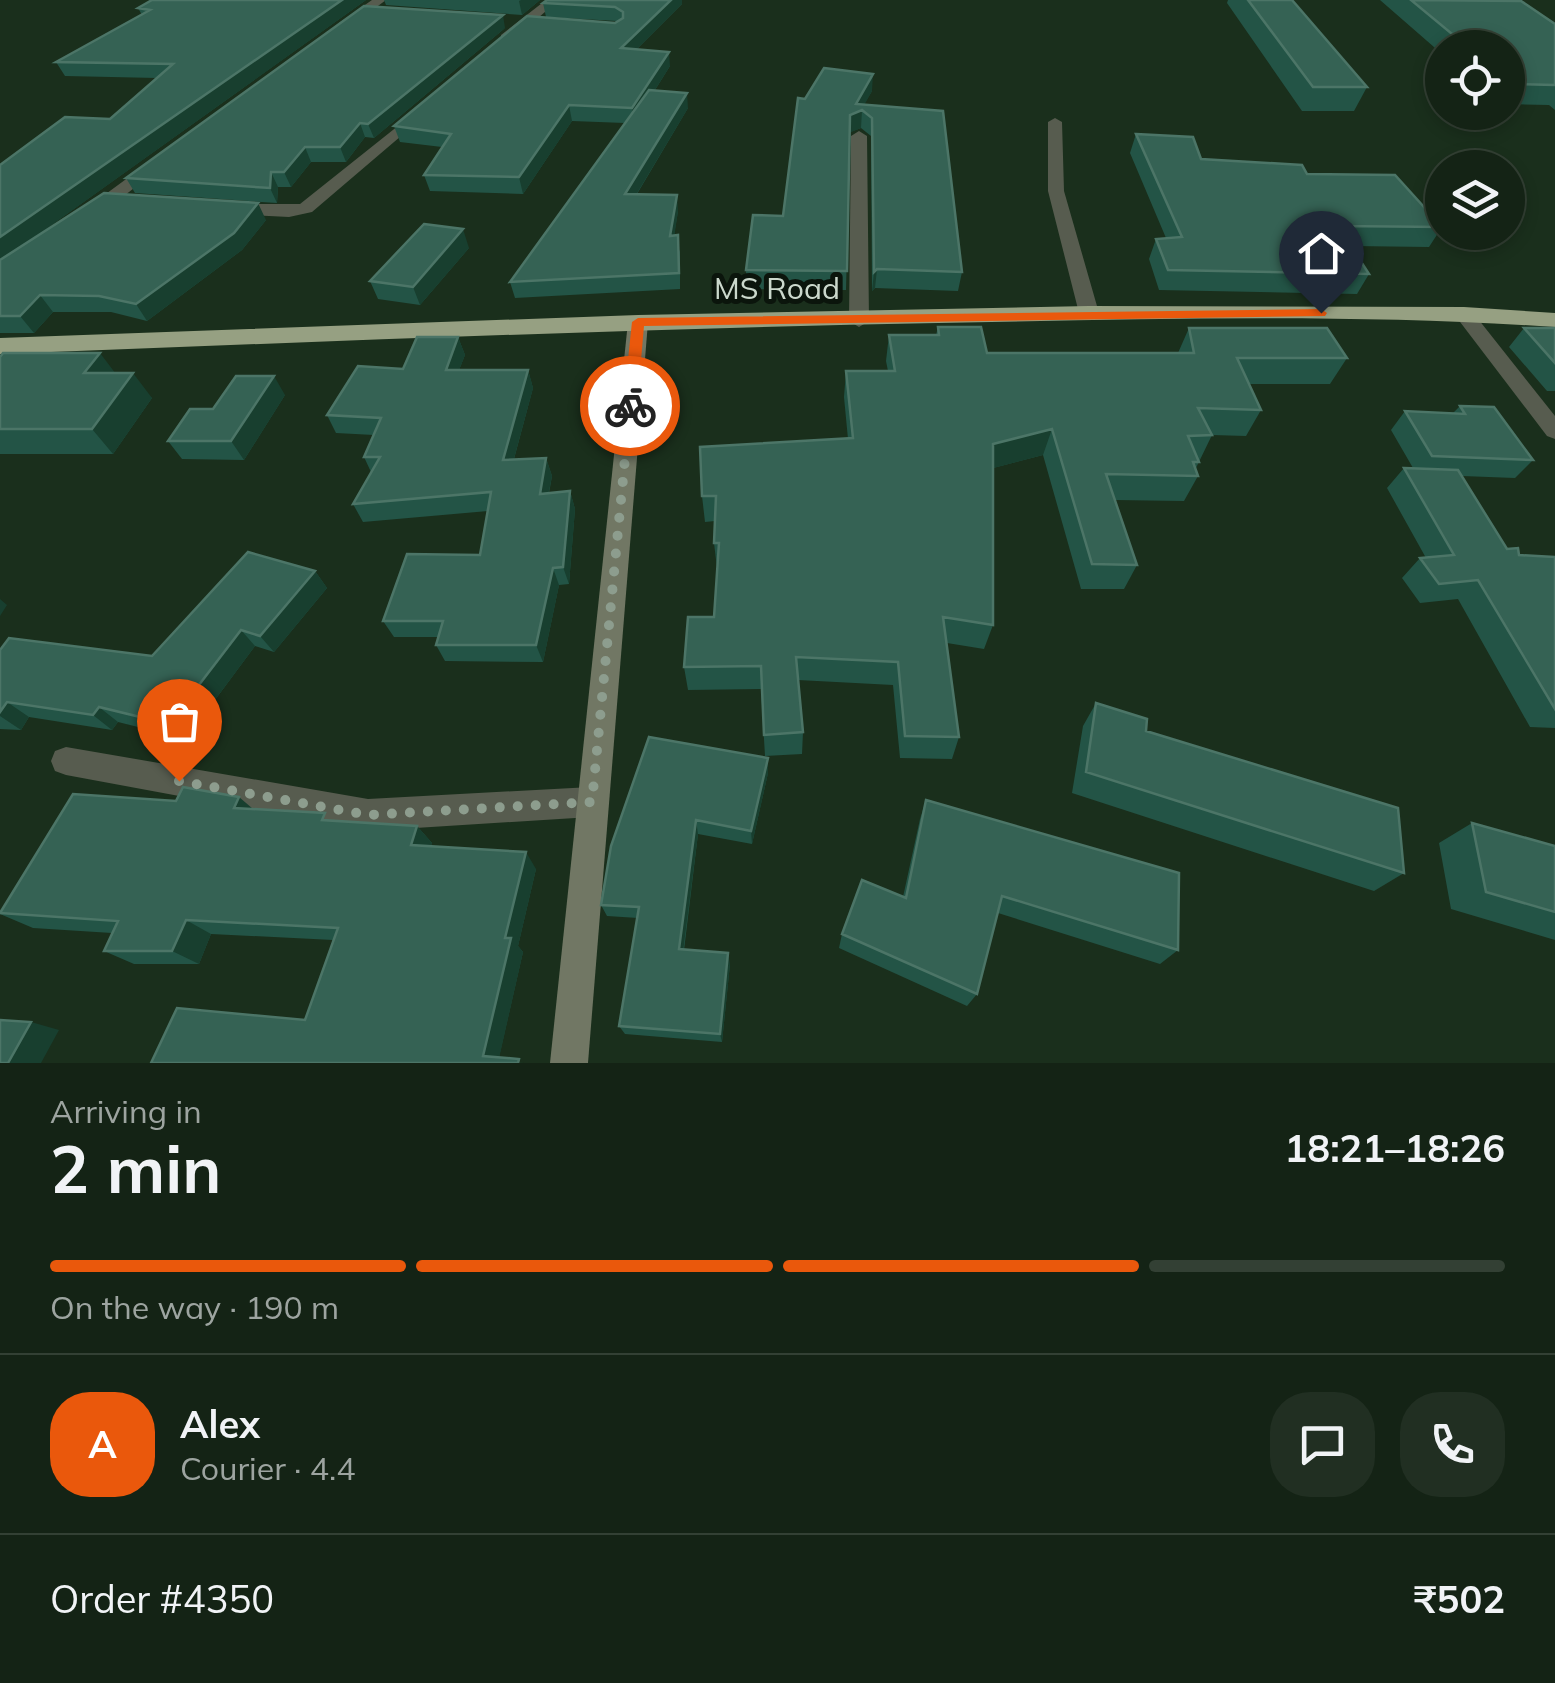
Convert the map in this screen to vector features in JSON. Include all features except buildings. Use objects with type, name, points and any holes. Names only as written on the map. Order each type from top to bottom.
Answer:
[{"type":"highway","name":"MS Road","points":[[0,346],[638,322],[860,321],[1089,313],[1464,314],[1555,320]]},
{"type":"street","points":[[497,46],[552,0]]},
{"type":"street","points":[[332,33],[363,11],[380,6]]},
{"type":"street","points":[[507,21],[544,24]]},
{"type":"street","points":[[205,207],[280,212],[306,208],[440,95]]},
{"type":"street","points":[[1055,122],[1056,190],[1089,313]]},
{"type":"street","points":[[859,136],[860,321]]},
{"type":"street","points":[[81,220],[171,152]]},
{"type":"street","points":[[110,200],[129,202]]},
{"type":"street","points":[[1464,314],[1555,431]]},
{"type":"street","points":[[569,1063],[638,322]]},
{"type":"street","points":[[66,761],[368,815],[592,802]]},
{"type":"way so far","points":[[179,781],[368,815],[592,802],[630,406]]},
{"type":"route","points":[[630,406],[638,322],[860,321],[1089,313],[1321,313]]}]
